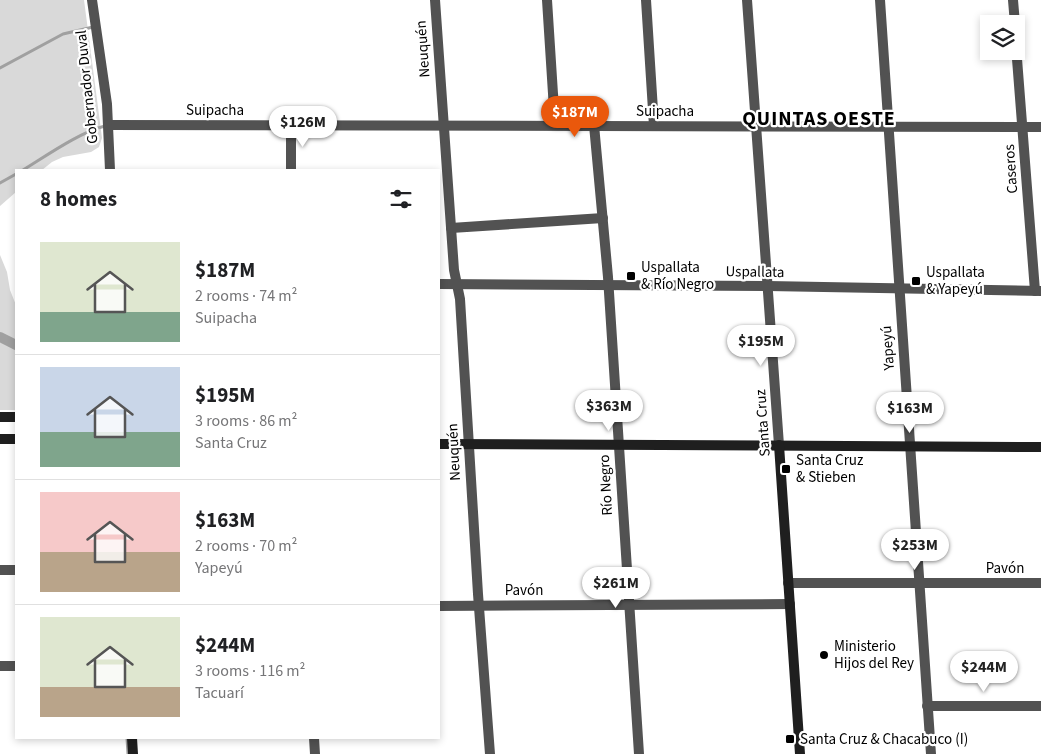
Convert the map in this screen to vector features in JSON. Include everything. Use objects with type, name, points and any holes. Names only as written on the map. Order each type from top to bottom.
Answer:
[{"type":"main road","points":[[0,417],[15,417]]},
{"type":"main road","points":[[0,439],[15,439]]},
{"type":"main road","points":[[440,444],[1041,447]]},
{"type":"main road","name":"Santa Cruz","points":[[779,446],[800,754]]},
{"type":"main road","points":[[132,739],[133,754]]},
{"type":"street","name":"Gobernador Duval","points":[[92,0],[106,97],[110,169]]},
{"type":"street","name":"Neuquén","points":[[435,0],[454,270],[460,299],[490,754]]},
{"type":"street","points":[[547,0],[555,125]]},
{"type":"street","points":[[646,0],[654,126]]},
{"type":"street","name":"Santa Cruz","points":[[747,0],[779,446]]},
{"type":"street","name":"Yapeyú","points":[[880,0],[930,754]]},
{"type":"street","points":[[1013,0],[1014,15]]},
{"type":"street","name":"Caseros","points":[[1017,60],[1038,291]]},
{"type":"street","points":[[291,125],[291,169]]},
{"type":"street","name":"Suipacha","points":[[108,126],[1041,127]]},
{"type":"street","name":"Río Negro","points":[[594,126],[609,285],[639,754]]},
{"type":"street","points":[[451,228],[603,218]]},
{"type":"street","name":"Uspallata","points":[[440,284],[768,286],[1038,291]]},
{"type":"street","points":[[0,570],[15,570]]},
{"type":"street","name":"Pavón","points":[[788,583],[1041,583]]},
{"type":"street","name":"Pavón","points":[[440,606],[790,604]]},
{"type":"street","points":[[0,666],[15,666]]},
{"type":"street","points":[[927,706],[1041,706]]},
{"type":"street","points":[[314,739],[315,754]]},
{"type":"shaded area","points":[[0,0],[84,0],[102,138],[99,147],[91,152],[63,157],[43,169],[15,169],[15,193],[0,206]]},
{"type":"shaded area","points":[[0,255],[7,272],[10,290],[15,302],[15,410],[0,410]]},
{"type":"waterway","points":[[0,68],[63,34],[93,27]]},
{"type":"waterway","points":[[25,169],[85,133],[105,126]]},
{"type":"waterway","points":[[0,183],[15,175]]},
{"type":"waterway","points":[[0,337],[15,344]]},
{"type":"waterway","points":[[127,739],[128,754]]},
{"type":"place","name":"Uspallata & Río Negro","points":[[631,276]]},
{"type":"place","name":"Uspallata & Yapeyú","points":[[916,281]]},
{"type":"place","name":"Santa Cruz & Stieben","points":[[786,469]]},
{"type":"place","name":"Ministerio Hijos del Rey","points":[[824,655]]},
{"type":"place","name":"Santa Cruz & Chacabuco (I)","points":[[790,739]]},
{"type":"district","name":"QUINTAS OESTE","points":[[819,119]]}]
